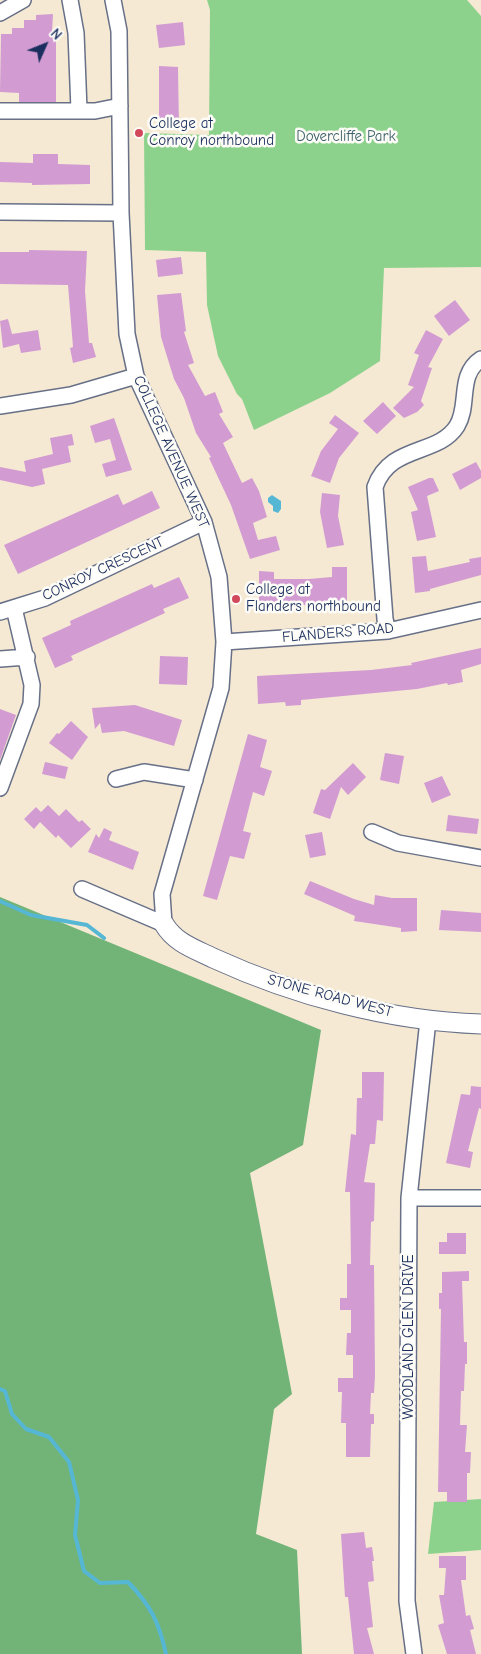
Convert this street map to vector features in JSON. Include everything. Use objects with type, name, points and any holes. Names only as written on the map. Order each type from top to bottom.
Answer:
[{"type":"main road","name":"STONE ROAD WEST","points":[[164,924],[180,942],[238,969],[304,992],[362,1008],[428,1020],[481,1024]]},
{"type":"street","points":[[0,13],[23,0]]},
{"type":"street","points":[[70,0],[91,109]]},
{"type":"street","name":"COLLEGE AVENUE WEST","points":[[113,0],[119,31],[121,213],[127,334],[136,376],[204,522],[219,577],[224,642],[221,688],[162,894],[164,924]]},
{"type":"street","points":[[0,111],[91,109],[120,106]]},
{"type":"street","points":[[0,212],[121,213]]},
{"type":"street","points":[[388,631],[385,619],[376,487],[380,475],[387,465],[446,437],[455,429],[462,411],[467,376],[481,359]]},
{"type":"street","points":[[0,406],[71,395],[136,376]]},
{"type":"street","name":"CONROY CRESCENT","points":[[7,610],[45,598],[204,522]]},
{"type":"street","points":[[0,788],[31,704],[32,685],[27,657],[7,610]]},
{"type":"street","name":"FLANDERS ROAD","points":[[224,642],[388,631],[481,610]]},
{"type":"street","points":[[0,659],[27,657]]},
{"type":"street","points":[[116,779],[144,772],[195,780]]},
{"type":"street","points":[[372,832],[398,843],[481,858]]},
{"type":"street","points":[[82,889],[164,924]]},
{"type":"street","name":"WOODLAND GLEN DRIVE","points":[[414,1654],[407,1601],[409,1198],[428,1020]]},
{"type":"street","points":[[409,1198],[481,1198]]},
{"type":"green space","name":"Dovercliffe Park","points":[[207,0],[467,0],[481,16],[481,267],[384,268],[380,361],[330,393],[254,430],[242,399],[237,394],[218,356],[207,305],[206,252],[145,250],[144,133],[209,135],[210,10]]},
{"type":"green space","points":[[0,897],[321,1030],[303,1145],[250,1173],[292,1394],[274,1409],[256,1534],[297,1550],[302,1654],[0,1654]]},
{"type":"green space","points":[[481,1499],[481,1550],[428,1554],[434,1502]]},
{"type":"water","points":[[272,495],[281,501],[281,509],[278,513],[273,511],[273,506],[268,502],[268,498]]},
{"type":"building","points":[[53,14],[52,32],[56,32],[56,102],[19,102],[19,93],[0,92],[1,34],[12,34],[12,28],[24,28],[24,20],[36,20],[36,15]]},
{"type":"building","points":[[183,22],[185,45],[159,48],[156,25]]},
{"type":"building","points":[[159,66],[178,67],[179,128],[159,128]]},
{"type":"building","points":[[33,154],[58,154],[58,164],[90,165],[90,184],[32,185],[32,183],[0,182],[0,162],[33,163]]},
{"type":"building","points":[[29,250],[87,251],[85,291],[89,343],[92,343],[96,357],[73,363],[70,348],[73,347],[68,285],[0,284],[0,252],[29,252]]},
{"type":"building","points":[[181,257],[183,274],[158,277],[156,260]]},
{"type":"building","points":[[181,293],[186,331],[184,332],[194,363],[188,365],[205,396],[215,392],[223,412],[219,414],[233,437],[223,443],[242,483],[252,478],[259,491],[267,517],[253,523],[258,540],[276,536],[280,550],[250,559],[231,505],[209,458],[211,457],[196,433],[184,398],[174,379],[161,337],[157,295]]},
{"type":"building","points":[[455,300],[470,320],[449,336],[434,316]]},
{"type":"building","points":[[8,319],[12,334],[38,330],[41,350],[21,353],[19,344],[3,348],[0,321]]},
{"type":"building","points":[[426,330],[443,339],[428,367],[432,368],[421,401],[424,405],[417,412],[404,418],[393,408],[414,387],[408,385],[419,355],[414,353]]},
{"type":"building","points":[[383,402],[396,416],[377,434],[363,421]]},
{"type":"building","points":[[335,415],[359,433],[339,458],[330,483],[311,476],[321,451],[338,429],[329,423]]},
{"type":"building","points":[[114,418],[132,470],[106,477],[102,464],[116,460],[110,439],[95,443],[90,426]]},
{"type":"building","points":[[72,434],[74,445],[68,446],[71,462],[42,469],[45,484],[32,487],[0,480],[0,467],[26,472],[24,461],[53,454],[50,438]]},
{"type":"building","points":[[476,462],[481,471],[481,478],[460,490],[452,474]]},
{"type":"building","points":[[433,478],[439,491],[427,496],[436,537],[417,541],[411,512],[418,510],[408,487]]},
{"type":"building","points":[[152,491],[160,508],[18,574],[4,545],[118,494],[123,505]]},
{"type":"building","points":[[322,493],[340,495],[338,516],[344,545],[327,548],[320,512]]},
{"type":"building","points":[[426,556],[428,571],[470,562],[469,559],[481,557],[481,575],[430,589],[430,591],[415,593],[412,557]]},
{"type":"building","points":[[332,567],[347,567],[347,605],[301,605],[301,607],[259,610],[259,571],[274,572],[274,579],[309,579],[332,577]]},
{"type":"building","points":[[179,577],[189,598],[163,609],[165,613],[71,656],[73,660],[55,668],[42,638],[71,625],[70,621],[152,584],[154,588]]},
{"type":"building","points":[[481,648],[481,664],[461,670],[463,682],[417,689],[301,700],[301,705],[286,706],[285,702],[258,704],[257,676],[371,670],[412,665],[411,663]]},
{"type":"building","points":[[160,656],[188,657],[187,685],[159,684]]},
{"type":"building","points":[[135,705],[182,720],[174,746],[124,731],[102,733],[100,723],[95,729],[92,708]]},
{"type":"building","points":[[0,709],[16,715],[0,760]]},
{"type":"building","points":[[71,721],[88,737],[72,760],[49,743]]},
{"type":"building","points":[[248,734],[267,740],[260,767],[272,771],[264,796],[253,792],[243,831],[251,833],[244,859],[230,856],[217,900],[203,896]]},
{"type":"building","points":[[385,753],[404,756],[399,784],[380,780]]},
{"type":"building","points":[[45,762],[68,767],[65,779],[42,774]]},
{"type":"building","points":[[353,763],[366,777],[348,795],[341,787],[330,819],[313,813],[321,789],[325,790]]},
{"type":"building","points":[[442,776],[451,795],[432,803],[424,783]]},
{"type":"building","points":[[48,805],[59,816],[66,809],[79,822],[82,820],[91,829],[71,848],[58,835],[56,838],[40,822],[34,829],[24,819],[36,807],[41,812]]},
{"type":"building","points":[[448,815],[479,819],[477,834],[446,831]]},
{"type":"building","points":[[104,828],[112,832],[109,840],[139,852],[133,870],[88,852],[96,834],[99,838]]},
{"type":"building","points":[[322,832],[326,855],[310,858],[305,835]]},
{"type":"building","points":[[310,881],[374,905],[375,895],[392,898],[417,898],[417,931],[401,932],[401,928],[354,921],[355,916],[304,894]]},
{"type":"building","points":[[441,910],[481,913],[481,932],[439,930]]},
{"type":"building","points":[[362,1072],[384,1072],[383,1121],[377,1120],[375,1144],[370,1144],[364,1182],[375,1183],[374,1221],[371,1222],[370,1265],[374,1265],[375,1376],[374,1393],[371,1393],[370,1414],[374,1414],[374,1424],[371,1424],[370,1457],[346,1457],[346,1423],[341,1423],[342,1392],[338,1392],[338,1378],[353,1378],[353,1355],[346,1355],[347,1333],[351,1333],[351,1310],[340,1310],[340,1298],[347,1298],[347,1264],[351,1264],[350,1192],[345,1192],[351,1134],[356,1135],[357,1098],[362,1098]]},
{"type":"building","points":[[471,1086],[481,1087],[481,1109],[479,1108],[468,1151],[473,1152],[470,1168],[446,1163],[461,1094],[470,1095]]},
{"type":"building","points":[[447,1233],[466,1233],[466,1254],[439,1254],[439,1242],[447,1242]]},
{"type":"building","points":[[469,1271],[469,1281],[462,1281],[464,1342],[467,1342],[467,1364],[465,1364],[464,1391],[461,1391],[460,1425],[467,1425],[465,1452],[471,1452],[470,1473],[467,1473],[467,1502],[447,1502],[447,1492],[438,1492],[441,1309],[439,1309],[439,1293],[442,1293],[442,1272]]},
{"type":"building","points":[[364,1532],[366,1548],[372,1547],[374,1561],[372,1561],[374,1581],[368,1582],[373,1627],[367,1628],[374,1654],[354,1654],[348,1597],[345,1597],[341,1534]]},
{"type":"building","points":[[439,1556],[466,1556],[466,1580],[461,1580],[466,1616],[470,1615],[474,1629],[470,1630],[476,1654],[447,1654],[438,1625],[444,1623],[439,1595],[444,1595],[446,1568],[439,1568]]},
{"type":"waterway","points":[[0,901],[31,915],[87,925],[104,938]]},
{"type":"waterway","points":[[0,1389],[5,1391],[12,1414],[26,1429],[49,1437],[69,1462],[78,1500],[75,1535],[84,1571],[100,1583],[128,1582],[143,1599],[153,1615],[166,1654]]},
{"type":"place","name":"College at Conroy northbound","points":[[139,133]]},
{"type":"place","name":"College at Flanders northbound","points":[[236,599]]}]
